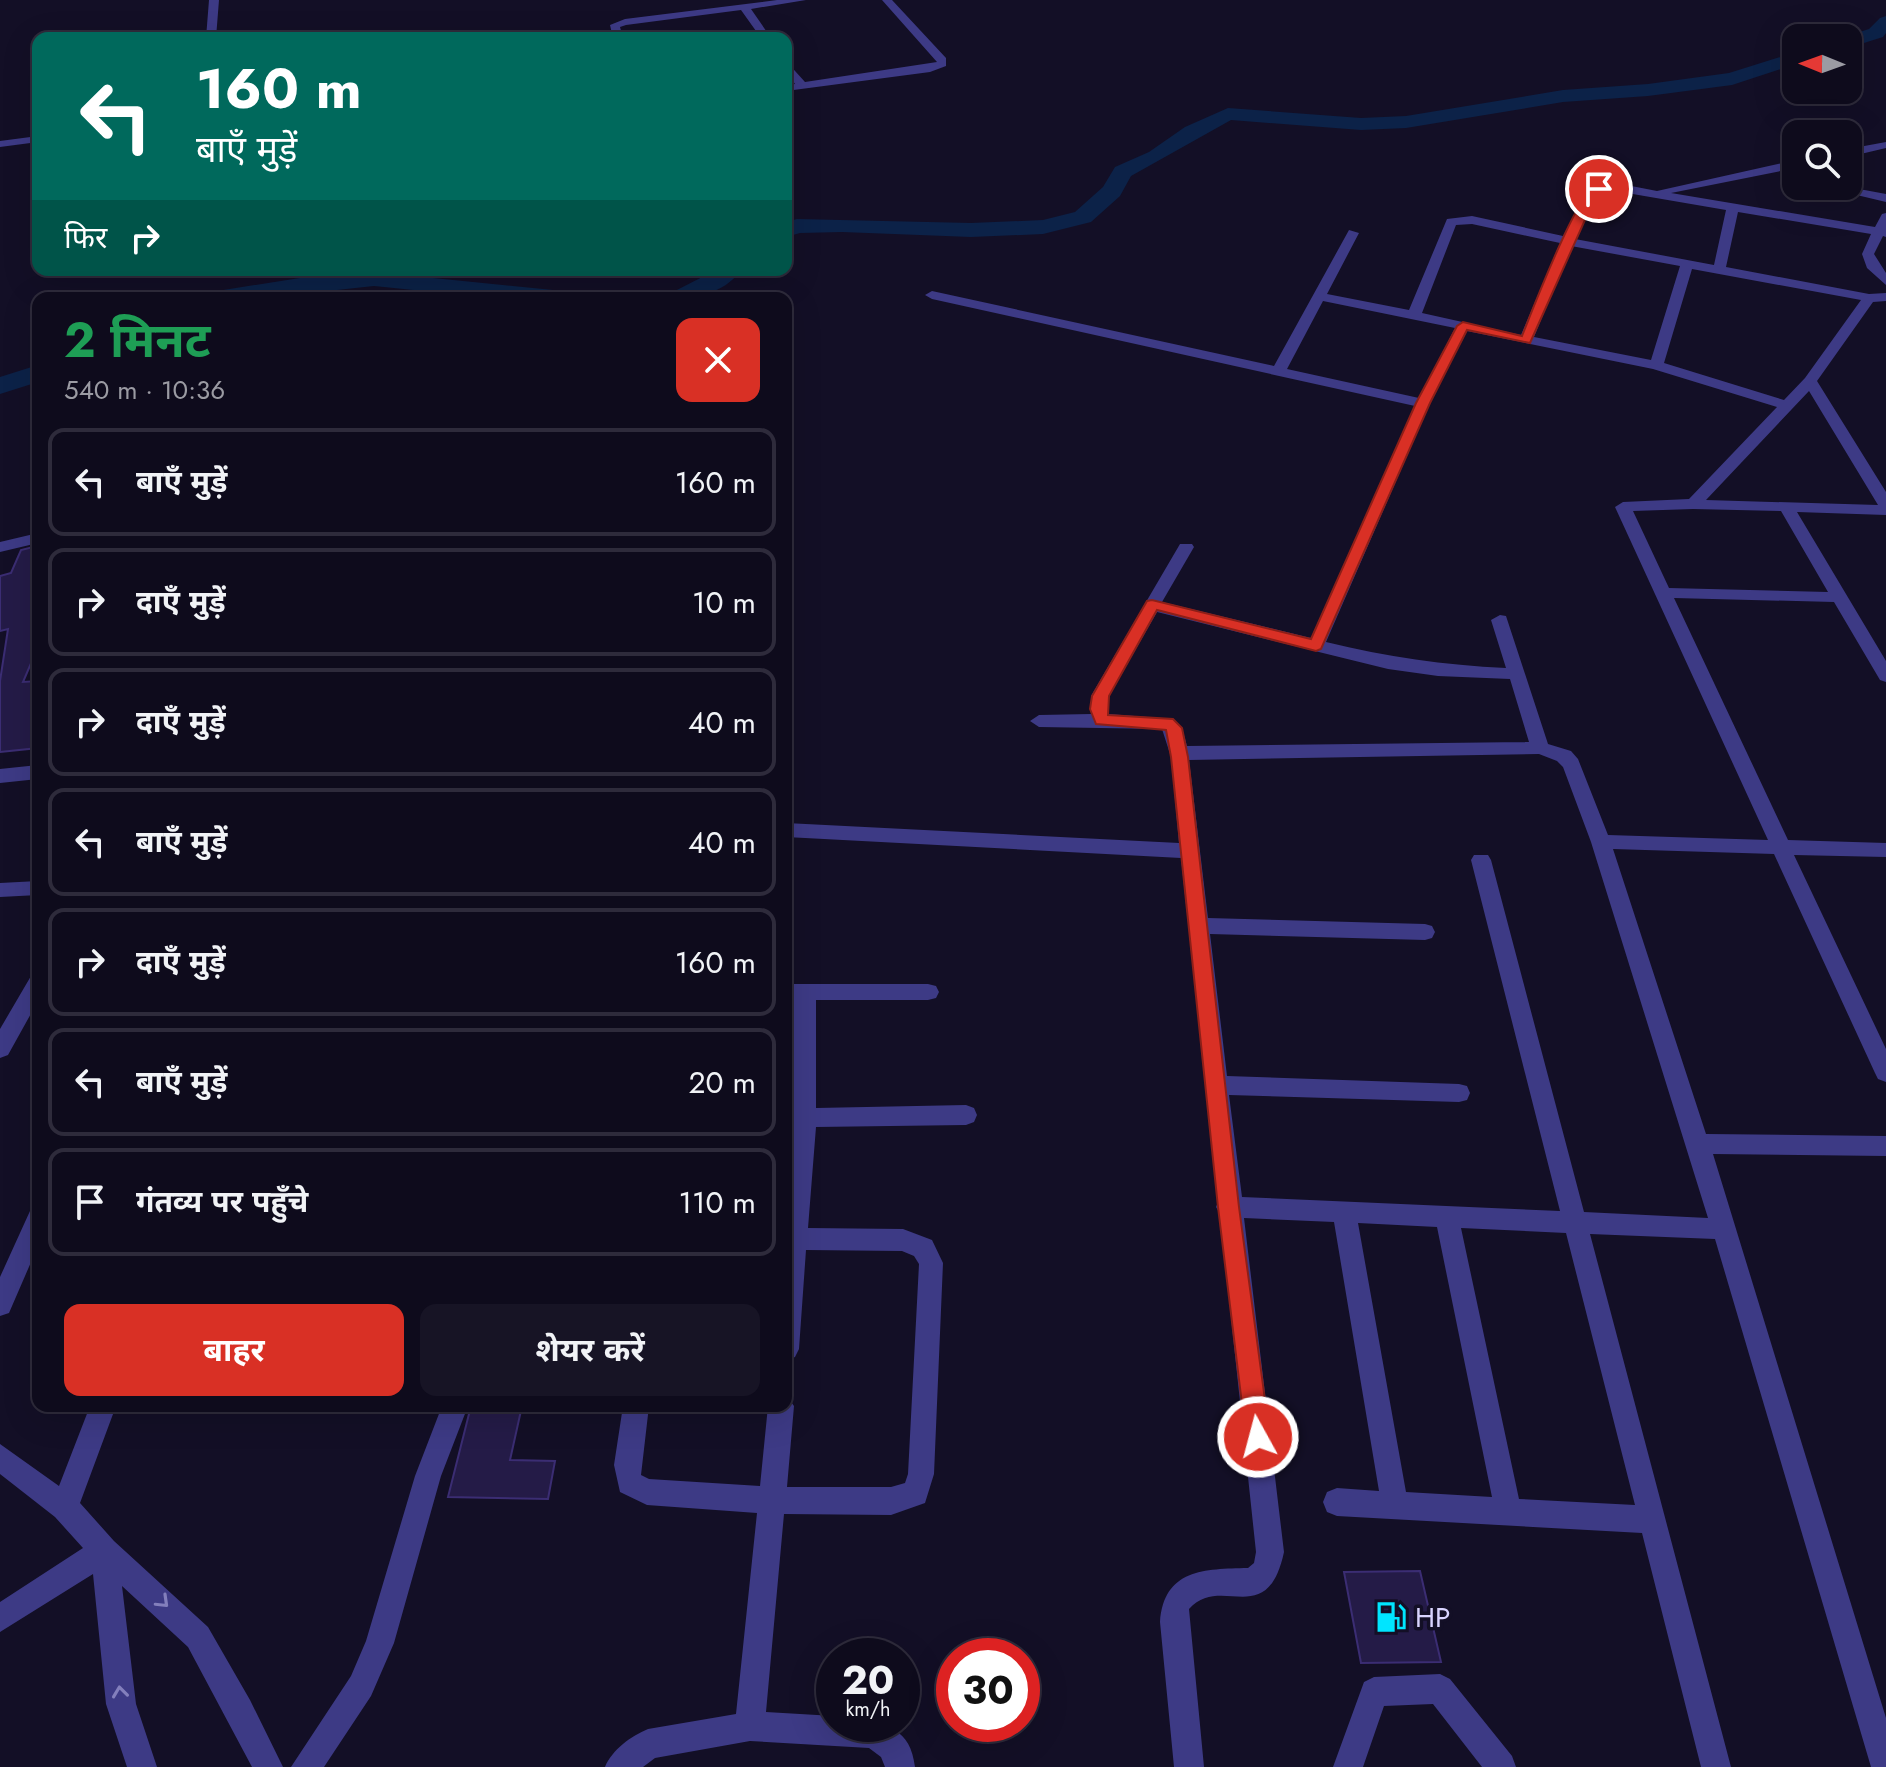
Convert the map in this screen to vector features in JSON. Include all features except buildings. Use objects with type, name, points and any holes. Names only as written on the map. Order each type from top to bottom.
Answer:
[{"type":"street","points":[[211,32],[214,0]]},
{"type":"street","points":[[617,32],[615,25],[625,22],[801,0]]},
{"type":"street","points":[[792,87],[930,69],[942,64],[942,60],[887,0]]},
{"type":"street","points":[[744,7],[762,32]]},
{"type":"street","points":[[792,72],[802,86]]},
{"type":"street","points":[[0,144],[32,140]]},
{"type":"street","points":[[1862,150],[1886,145]]},
{"type":"street","points":[[1652,194],[1782,167]]},
{"type":"street","points":[[1755,172],[1782,177]]},
{"type":"street","points":[[1526,340],[1567,241],[1593,191],[1607,187],[1881,233]]},
{"type":"street","points":[[1862,193],[1886,198]]},
{"type":"street","points":[[1719,270],[1733,208]]},
{"type":"street","points":[[1886,217],[1881,233],[1868,254],[1872,265],[1886,281]]},
{"type":"street","points":[[1414,315],[1451,222],[1472,220],[1687,265],[1869,298],[1886,297]]},
{"type":"street","points":[[1278,372],[1353,233]]},
{"type":"street","points":[[1656,365],[1687,265]]},
{"type":"street","points":[[932,295],[1423,403]]},
{"type":"street","points":[[1319,296],[1656,365],[1786,405]]},
{"type":"street","points":[[1693,504],[1810,381],[1869,298]]},
{"type":"street","points":[[1316,646],[1423,403],[1463,326]]},
{"type":"street","points":[[1810,381],[1886,508]]},
{"type":"street","points":[[1886,508],[1693,504],[1623,507],[1886,1073]]},
{"type":"street","points":[[1787,508],[1886,676]]},
{"type":"street","points":[[0,547],[32,539]]},
{"type":"street","points":[[1102,720],[1098,709],[1100,696],[1186,547]]},
{"type":"street","points":[[1663,593],[1841,597]]},
{"type":"street","points":[[1152,605],[1397,665],[1517,674]]},
{"type":"street","points":[[1500,620],[1540,748]]},
{"type":"street","points":[[1039,721],[1167,723],[1173,728],[1180,757],[1228,1207],[1270,1552],[1266,1570],[1254,1582],[1201,1585],[1186,1591],[1176,1603],[1174,1622],[1189,1767]]},
{"type":"street","points":[[1180,757],[1198,750],[1540,748],[1564,756],[1571,764],[1601,842],[1698,1144],[1886,1767]]},
{"type":"street","points":[[0,776],[32,773]]},
{"type":"street","points":[[792,830],[1191,851]]},
{"type":"street","points":[[1601,842],[1886,850]]},
{"type":"street","points":[[1481,860],[1716,1767]]},
{"type":"street","points":[[0,890],[32,888]]},
{"type":"street","points":[[1199,926],[1425,932]]},
{"type":"street","points":[[792,1289],[797,1239],[796,992],[928,992]]},
{"type":"street","points":[[0,1049],[32,993]]},
{"type":"street","points":[[1215,1085],[1459,1093]]},
{"type":"street","points":[[796,1117],[966,1115]]},
{"type":"street","points":[[1698,1144],[1886,1146]]},
{"type":"street","points":[[1228,1207],[1724,1229]]},
{"type":"street","points":[[1344,1212],[1395,1505]]},
{"type":"street","points":[[1447,1216],[1508,1511]]},
{"type":"street","points":[[0,1305],[32,1232]]},
{"type":"street","points":[[635,1412],[627,1465],[629,1483],[647,1492],[772,1500],[891,1501],[915,1493],[921,1474],[931,1263],[923,1248],[903,1240],[797,1239]]},
{"type":"street","points":[[65,1507],[101,1412]]},
{"type":"street","points":[[306,1767],[361,1686],[380,1643],[428,1476],[453,1412]]},
{"type":"street","points":[[750,1726],[780,1412]]},
{"type":"street","points":[[0,1457],[65,1507],[104,1551],[198,1637],[268,1767]]},
{"type":"street","points":[[1337,1502],[1652,1520]]},
{"type":"street","points":[[0,1618],[104,1551]]},
{"type":"street","points":[[104,1551],[121,1704],[142,1767]]},
{"type":"street","points":[[1348,1767],[1374,1692],[1440,1689],[1501,1767]]},
{"type":"street","points":[[620,1767],[648,1744],[750,1726],[873,1733],[889,1742],[900,1759],[900,1767]]},
{"type":"waterway","points":[[1862,38],[1876,33],[1886,22]]},
{"type":"waterway","points":[[792,228],[842,225],[971,230],[1043,227],[1083,217],[1112,191],[1123,172],[1156,156],[1192,131],[1228,114],[1361,124],[1406,122],[1563,96],[1648,90],[1732,79],[1782,63]]},
{"type":"waterway","points":[[692,292],[723,276]]},
{"type":"waterway","points":[[255,292],[306,284],[374,279],[503,292]]},
{"type":"waterway","points":[[0,386],[32,375]]},
{"type":"place","name":"HP","points":[[1391,1617]]},
{"type":"route","points":[[1258,1437],[1228,1207],[1180,757],[1173,728],[1167,723],[1157,720],[1102,720],[1098,709],[1100,696],[1152,605],[1316,646],[1423,403],[1463,326],[1526,340],[1567,241],[1593,191],[1599,189]]}]
